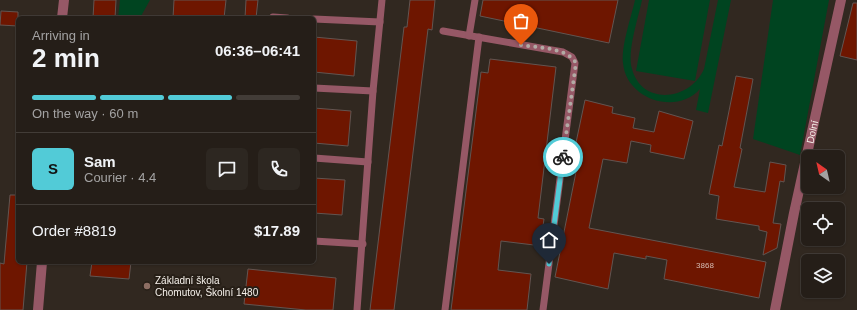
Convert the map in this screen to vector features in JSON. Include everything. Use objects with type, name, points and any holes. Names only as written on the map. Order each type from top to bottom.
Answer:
[{"type":"street","points":[[62,16],[64,0]]},
{"type":"street","name":"Dolní","points":[[775,310],[794,213],[841,0]]},
{"type":"street","points":[[38,310],[42,264]]},
{"type":"lane","points":[[358,310],[373,91],[382,0]]},
{"type":"lane","points":[[469,36],[475,0]]},
{"type":"lane","points":[[316,19],[380,22]]},
{"type":"lane","points":[[443,31],[563,52],[572,57],[576,63],[543,310]]},
{"type":"lane","points":[[445,310],[479,37]]},
{"type":"lane","points":[[316,88],[373,91]]},
{"type":"lane","points":[[316,158],[368,162]]},
{"type":"lane","points":[[316,241],[363,244]]},
{"type":"green space","points":[[120,0],[150,0],[141,16],[118,16]]},
{"type":"green space","points":[[635,0],[642,0],[632,44],[632,69],[637,81],[646,89],[655,94],[666,95],[678,93],[688,88],[697,80],[704,69],[718,0],[731,0],[708,113],[696,110],[700,89],[690,97],[678,101],[666,102],[654,100],[642,94],[633,86],[626,76],[623,63],[623,49]]},
{"type":"green space","points":[[649,0],[710,0],[695,81],[636,71]]},
{"type":"green space","points":[[773,0],[829,0],[800,155],[753,139]]},
{"type":"building","points":[[94,0],[116,0],[115,16],[93,16]]},
{"type":"building","points":[[174,0],[226,0],[224,16],[173,16]]},
{"type":"building","points":[[246,0],[258,0],[256,16],[245,16]]},
{"type":"building","points":[[410,0],[435,0],[432,30],[428,29],[394,310],[370,310],[404,27],[407,27]]},
{"type":"building","points":[[483,0],[618,0],[609,43],[480,16]]},
{"type":"building","points":[[853,3],[857,3],[857,60],[840,56]]},
{"type":"building","points":[[1,11],[18,12],[18,16],[16,16],[16,26],[0,25]]},
{"type":"building","points":[[316,37],[357,41],[354,76],[316,72]]},
{"type":"building","points":[[490,59],[556,67],[538,218],[544,219],[541,240],[540,243],[534,245],[501,241],[498,270],[531,274],[527,310],[451,310],[481,72],[488,73]]},
{"type":"building","points":[[736,76],[753,79],[740,148],[742,149],[734,187],[765,192],[770,162],[786,165],[784,182],[780,181],[773,223],[781,224],[777,248],[763,255],[767,232],[759,230],[759,226],[716,219],[719,196],[709,194],[719,145],[722,146]]},
{"type":"building","points":[[585,100],[613,107],[612,113],[635,118],[633,128],[654,132],[659,111],[693,121],[684,159],[650,152],[651,145],[631,141],[627,163],[603,159],[589,228],[766,262],[759,298],[664,279],[667,260],[646,256],[646,259],[614,253],[608,289],[555,277],[576,172],[570,171]]},
{"type":"building","points":[[316,108],[351,111],[348,146],[316,143]]},
{"type":"building","points":[[316,178],[345,180],[342,215],[316,213]]},
{"type":"building","points":[[10,195],[16,195],[16,264],[27,264],[23,310],[0,310],[0,263],[4,264]]},
{"type":"building","points":[[92,264],[131,264],[129,279],[90,276]]},
{"type":"building","points":[[248,269],[336,278],[333,310],[306,310],[244,304]]},
{"type":"way so far","points":[[521,45],[563,52],[572,57],[576,63],[563,157]]},
{"type":"place","name":"Základní škola Chomutov, Školní 1480","points":[[147,286]]},
{"type":"route","points":[[549,264],[563,157]]}]
